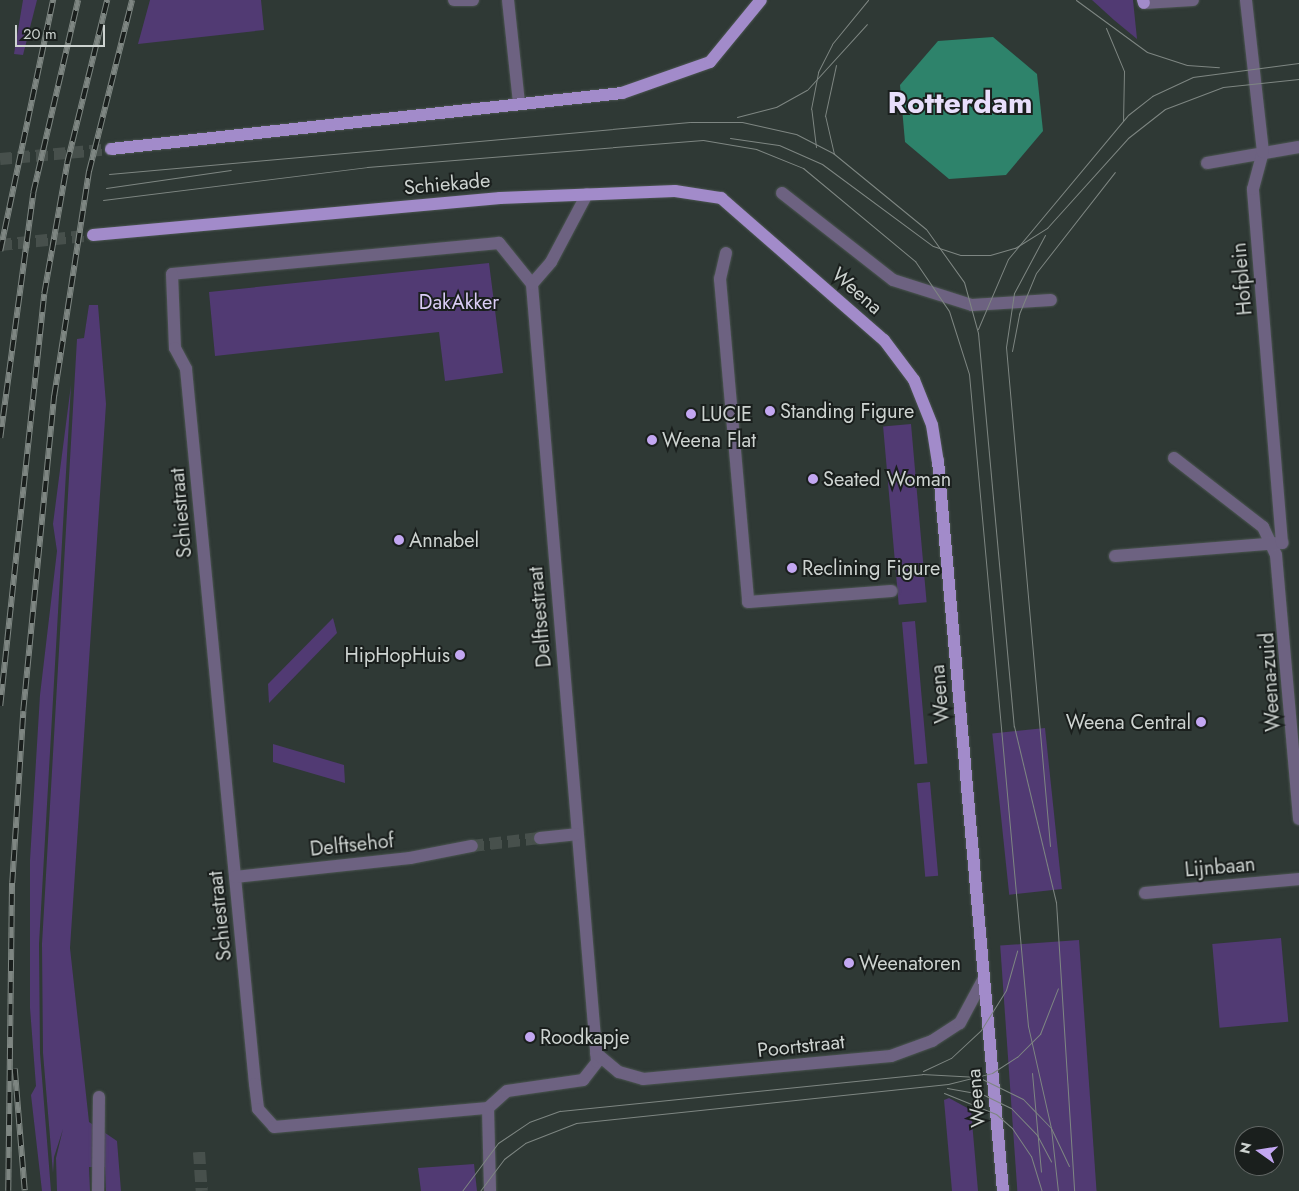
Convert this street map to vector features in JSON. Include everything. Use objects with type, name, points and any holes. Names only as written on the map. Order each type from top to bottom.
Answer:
[{"type":"main road","points":[[111,149],[622,93],[674,77],[710,62],[762,0]]},
{"type":"main road","name":"Schiekade","points":[[94,235],[587,194],[675,191],[722,198],[785,252]]},
{"type":"main road","name":"Weena","points":[[785,252],[884,340],[914,380],[932,425],[1003,1191]]},
{"type":"street","points":[[454,0],[473,0]]},
{"type":"street","points":[[508,0],[519,103]]},
{"type":"street","points":[[1143,2],[1193,0]]},
{"type":"street","name":"Hofplein","points":[[1246,0],[1263,152],[1253,189],[1282,543],[1269,544]]},
{"type":"street","points":[[1207,163],[1299,147]]},
{"type":"street","points":[[782,193],[893,280],[972,305],[1051,300]]},
{"type":"street","points":[[532,284],[551,262],[587,194]]},
{"type":"street","name":"Schiestraat","points":[[488,1108],[294,1128],[266,1122],[258,1109],[186,369],[175,348],[172,274],[498,243],[532,284]]},
{"type":"street","points":[[726,253],[720,279],[748,602],[892,591]]},
{"type":"street","name":"Delftsestraat","points":[[532,284],[576,834],[596,1053]]},
{"type":"street","points":[[1114,556],[1269,544],[1263,527],[1174,458]]},
{"type":"street","name":"Weena-zuid","points":[[1269,544],[1280,571],[1299,819]]},
{"type":"street","points":[[540,838],[576,834]]},
{"type":"street","name":"Delftsehof","points":[[235,876],[410,858],[472,846]]},
{"type":"street","name":"Lijnbaan","points":[[1145,893],[1299,879]]},
{"type":"street","name":"Poortstraat","points":[[596,1053],[619,1072],[643,1079],[891,1056],[932,1041],[960,1023],[984,980]]},
{"type":"street","points":[[490,1191],[488,1108],[507,1091],[583,1080],[595,1069],[596,1053]]},
{"type":"street","points":[[98,1191],[99,1097]]},
{"type":"green space","points":[[23,0],[37,0],[23,55],[14,54]]},
{"type":"green space","points":[[150,0],[261,0],[264,30],[138,44]]},
{"type":"green space","points":[[1092,0],[1133,0],[1137,39],[1114,20]]},
{"type":"green space","name":"DakAkker","points":[[489,263],[503,373],[445,381],[439,332],[215,356],[209,292]]},
{"type":"green space","points":[[89,305],[98,305],[106,404],[70,948],[89,1122],[117,1141],[121,1191],[106,1191],[105,1167],[89,1167],[90,1191],[57,1191],[56,1158],[63,1129],[54,1157],[53,1173],[43,1053],[42,944],[77,339],[84,338]]},
{"type":"green space","points":[[71,385],[39,944],[40,1053],[51,1191],[42,1191],[31,1095],[36,1086],[30,1008],[30,860],[40,695],[57,551],[53,524]]},
{"type":"green space","points":[[911,424],[927,602],[899,605],[883,426]]},
{"type":"green space","points":[[333,618],[337,633],[269,703],[268,684]]},
{"type":"green space","points":[[915,621],[927,763],[915,765],[902,622]]},
{"type":"green space","points":[[1045,728],[1062,889],[1009,895],[992,734]]},
{"type":"green space","points":[[273,744],[344,765],[345,783],[273,762]]},
{"type":"green space","points":[[930,782],[938,876],[925,877],[917,783]]},
{"type":"green space","points":[[1281,938],[1288,1022],[1220,1028],[1212,944]]},
{"type":"green space","points":[[1079,940],[1097,1191],[1017,1191],[1000,946]]},
{"type":"green space","points":[[949,1098],[971,1110],[978,1191],[952,1191],[944,1100]]},
{"type":"green space","points":[[474,1164],[477,1191],[421,1191],[418,1168]]},
{"type":"shaded area","points":[[993,37],[1037,74],[1043,131],[1006,175],[949,179],[905,142],[900,85],[938,41]]},
{"type":"tunnel","points":[[0,159],[111,149]]},
{"type":"tunnel","points":[[0,245],[93,235]]},
{"type":"tunnel","points":[[472,846],[540,838]]},
{"type":"tunnel","points":[[199,1152],[202,1191]]},
{"type":"tram line","points":[[816,147],[811,109],[818,72],[832,44],[868,0]]},
{"type":"tram line","points":[[1076,0],[1147,52],[1187,65],[1219,67]]},
{"type":"tram line","points":[[737,117],[776,107],[807,90],[867,24]]},
{"type":"tram line","points":[[1106,28],[1124,71],[1123,121]]},
{"type":"tram line","points":[[978,329],[1008,259],[1128,115],[1152,96],[1193,77],[1299,63]]},
{"type":"tram line","points":[[834,154],[825,116],[836,65]]},
{"type":"tram line","points":[[730,138],[779,145],[822,164],[933,246],[960,255],[990,255],[1015,248],[1047,228],[1128,138],[1165,109],[1223,87],[1299,79]]},
{"type":"tram line","points":[[109,174],[690,122],[742,122],[796,134],[833,153],[926,229],[964,282],[978,333],[1014,726],[1056,902],[1074,1191]]},
{"type":"tram line","points":[[103,200],[367,167],[703,140],[756,149],[803,168],[915,261],[949,311],[969,374],[1028,1026],[1051,1128],[1058,1191]]},
{"type":"tram line","points":[[106,188],[231,170]]},
{"type":"tram line","points":[[1012,351],[1019,314],[1036,273],[1115,172]]},
{"type":"tram line","points":[[1045,235],[1014,293],[1006,347],[1050,846]]},
{"type":"tram line","points":[[923,1071],[951,1058],[981,1030],[1006,990],[1017,951]]},
{"type":"tram line","points":[[480,1191],[504,1159],[525,1143],[576,1123],[948,1084],[992,1073],[1017,1057],[1040,1034],[1058,988]]},
{"type":"tram line","points":[[1032,1073],[1041,1172]]},
{"type":"tram line","points":[[462,1191],[498,1143],[529,1122],[560,1111],[922,1074],[978,1077],[1023,1099],[1051,1128],[1069,1166]]},
{"type":"tram line","points":[[947,1088],[982,1094],[1011,1108],[1037,1135],[1051,1161]]},
{"type":"tram line","points":[[944,1093],[996,1114],[1012,1128],[1031,1156],[1042,1191]]},
{"type":"railway","points":[[0,251],[53,0]]},
{"type":"railway","points":[[0,438],[33,193],[78,0]]},
{"type":"railway","points":[[0,706],[44,294],[67,163],[107,0]]},
{"type":"railway","points":[[8,1191],[12,883],[23,711],[54,396],[89,171],[132,0]]},
{"type":"railway","points":[[15,1069],[25,1191]]},
{"type":"place","name":"Standing Figure","points":[[770,411]]},
{"type":"place","name":"LUCIE","points":[[691,414]]},
{"type":"place","name":"Weena Flat","points":[[652,440]]},
{"type":"place","name":"Seated Woman","points":[[813,479]]},
{"type":"place","name":"Annabel","points":[[399,540]]},
{"type":"place","name":"Reclining Figure","points":[[792,568]]},
{"type":"place","name":"HipHopHuis","points":[[460,655]]},
{"type":"place","name":"Weena Central","points":[[1201,722]]},
{"type":"place","name":"Weenatoren","points":[[849,963]]},
{"type":"place","name":"Roodkapje","points":[[530,1037]]},
{"type":"district","name":"Rotterdam","points":[[960,103]]}]
